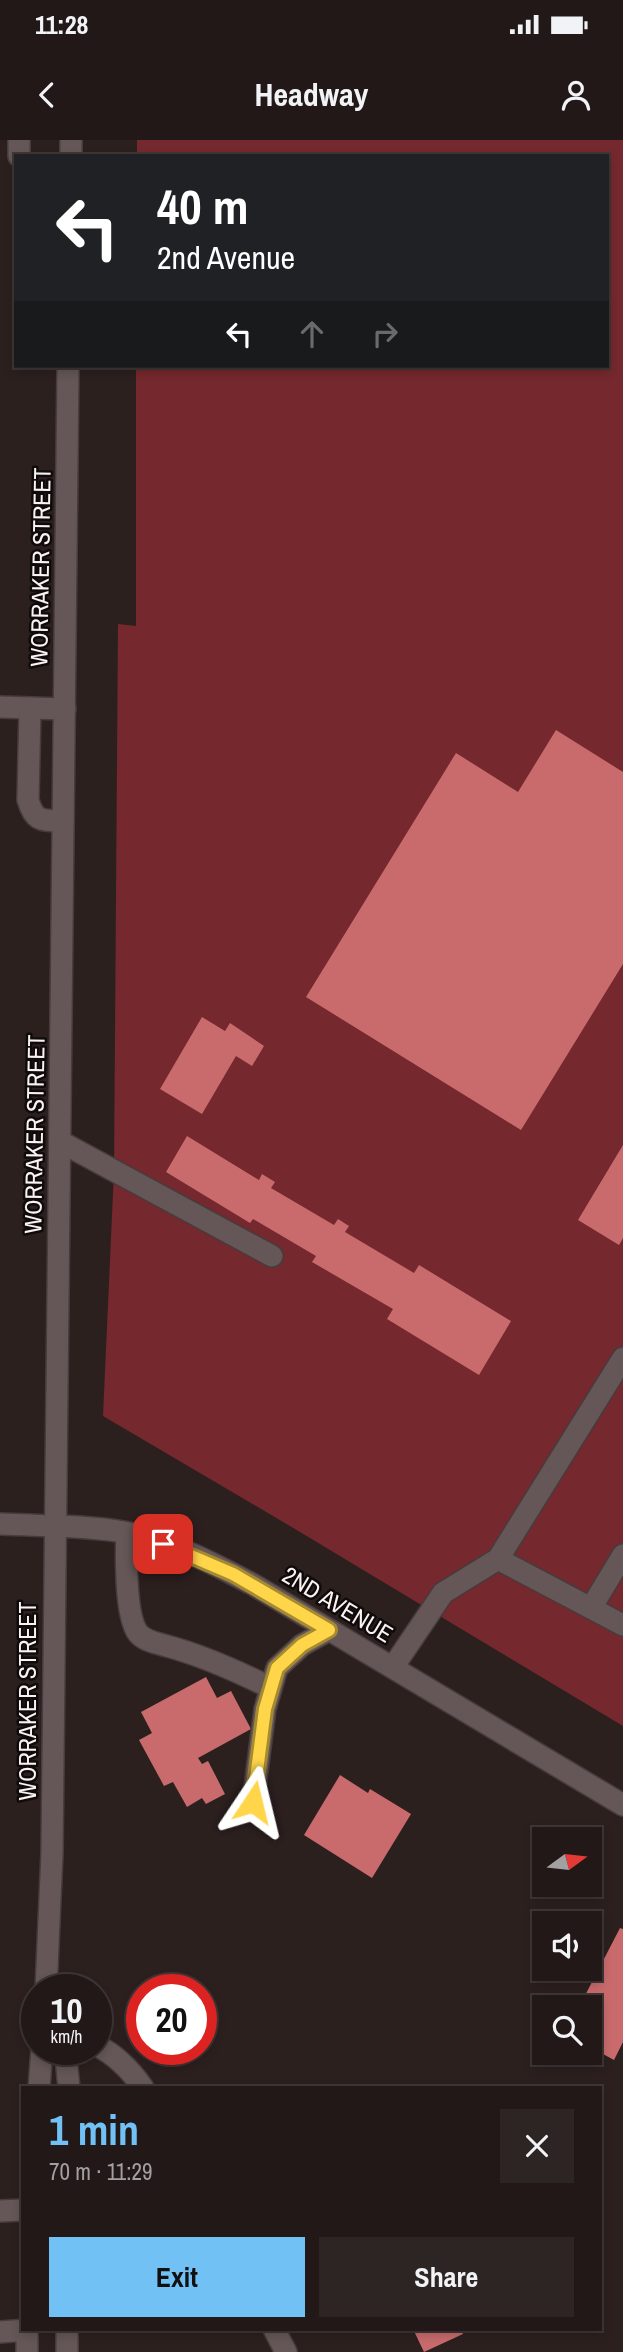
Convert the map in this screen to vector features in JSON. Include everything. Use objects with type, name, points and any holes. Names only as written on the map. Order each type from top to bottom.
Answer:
[{"type":"street","name":"WORRAKER STREET","points":[[47,1974],[51,1903],[61,1142],[68,368]]},
{"type":"street","points":[[0,707],[65,709]]},
{"type":"street","points":[[30,708],[28,800],[32,813],[40,820],[63,821]]},
{"type":"street","points":[[61,1142],[272,1256]]},
{"type":"street","points":[[393,1667],[443,1593],[498,1559],[623,1358]]},
{"type":"street","name":"2ND AVENUE","points":[[0,1524],[127,1533],[213,1563],[623,1805]]},
{"type":"street","points":[[127,1533],[125,1570],[137,1633],[150,1642],[226,1666],[271,1688]]},
{"type":"street","points":[[591,1608],[623,1555]]},
{"type":"street","points":[[498,1559],[623,1625]]},
{"type":"street","points":[[253,1802],[265,1709],[277,1668],[302,1645],[329,1630]]},
{"type":"street","name":"WORRAKER STREET","points":[[51,1903],[58,1974]]},
{"type":"street","points":[[112,2055],[128,2068],[142,2086]]},
{"type":"street","points":[[39,2086],[41,2065]]},
{"type":"street","points":[[67,2065],[69,2086]]},
{"type":"street","points":[[0,2211],[21,2210]]},
{"type":"street","points":[[0,2332],[21,2330]]},
{"type":"street","points":[[27,2331],[27,2352]]},
{"type":"street","points":[[67,2331],[67,2352]]},
{"type":"street","points":[[275,2331],[286,2352]]},
{"type":"shaded area","points":[[137,140],[623,140],[623,1726],[103,1416],[114,1171],[118,624],[136,626],[136,368],[609,368],[609,154],[137,154]]},
{"type":"building","points":[[556,730],[623,772],[623,964],[521,1130],[306,997],[456,753],[518,792]]},
{"type":"building","points":[[202,1017],[225,1031],[230,1023],[264,1046],[252,1066],[236,1056],[202,1114],[160,1089]]},
{"type":"building","points":[[187,1136],[259,1180],[262,1174],[275,1182],[271,1188],[334,1225],[338,1219],[349,1226],[345,1232],[414,1273],[419,1265],[511,1321],[479,1375],[387,1319],[393,1309],[312,1262],[316,1256],[253,1219],[250,1223],[166,1172]]},
{"type":"building","points":[[623,1145],[623,1238],[619,1245],[578,1220]]},
{"type":"building","points":[[206,1677],[217,1698],[231,1691],[251,1729],[198,1758],[202,1764],[208,1761],[225,1794],[206,1804],[202,1798],[187,1807],[173,1782],[164,1786],[139,1740],[152,1733],[141,1712]]},
{"type":"building","points":[[340,1775],[368,1793],[370,1789],[411,1814],[372,1878],[304,1835]]},
{"type":"building","points":[[620,1928],[623,1929],[623,2042],[614,2060],[602,2054],[602,1995],[585,1995],[592,1981],[602,1981],[602,1963]]},
{"type":"building","points":[[414,2331],[462,2331],[463,2334],[424,2352]]},
{"type":"route","points":[[163,1544],[213,1563],[329,1630],[302,1645],[277,1668],[265,1709],[253,1802]]}]
